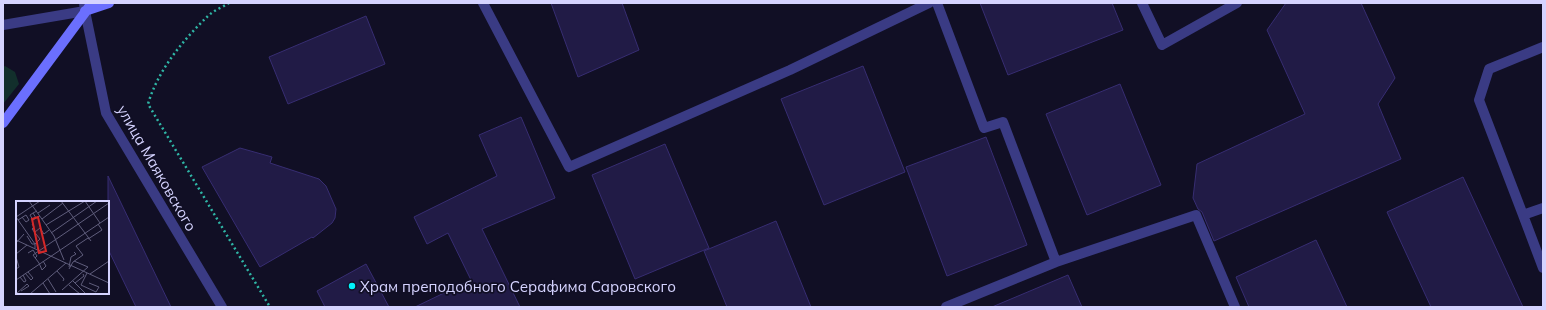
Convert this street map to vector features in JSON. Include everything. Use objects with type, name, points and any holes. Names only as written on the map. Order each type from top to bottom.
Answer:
[{"type":"street","points":[[3,25],[87,6],[109,3]]},
{"type":"street","points":[[483,3],[569,167],[790,70],[929,3]]},
{"type":"street","points":[[938,3],[984,128],[1003,122],[1056,262]]},
{"type":"street","points":[[1142,3],[1162,45],[1238,3]]},
{"type":"street","points":[[3,123],[87,6]]},
{"type":"street","name":"улица Маяковского","points":[[87,6],[106,113],[222,307]]},
{"type":"street","points":[[1543,47],[1489,69],[1479,100],[1543,268]]},
{"type":"street","points":[[1523,215],[1543,208]]},
{"type":"street","points":[[946,307],[1056,262],[1196,215],[1235,307]]},
{"type":"path","points":[[229,3],[209,15],[171,58],[153,89],[148,104],[270,307]]},
{"type":"green space","points":[[5,66],[15,72],[19,84],[3,104],[3,67]]},
{"type":"building","points":[[551,3],[622,3],[639,50],[578,77]]},
{"type":"building","points":[[980,3],[1112,3],[1123,30],[1008,75]]},
{"type":"building","points":[[1286,3],[1361,3],[1395,78],[1378,104],[1401,159],[1214,241],[1202,212],[1198,209],[1193,198],[1197,164],[1305,114],[1267,30]]},
{"type":"building","points":[[366,16],[385,64],[288,104],[269,57]]},
{"type":"building","points":[[863,66],[905,172],[824,205],[781,99]]},
{"type":"building","points":[[1120,84],[1161,185],[1087,215],[1046,114]]},
{"type":"building","points":[[521,117],[555,198],[482,229],[520,307],[415,307],[471,280],[448,233],[427,244],[414,217],[497,176],[479,135]]},
{"type":"building","points":[[986,137],[1027,245],[947,276],[906,167]]},
{"type":"building","points":[[665,144],[709,248],[635,279],[592,175]]},
{"type":"building","points":[[240,148],[272,157],[270,163],[319,179],[326,186],[336,209],[335,218],[332,223],[313,238],[312,237],[260,267],[202,167]]},
{"type":"building","points":[[108,176],[171,307],[136,307],[109,251]]},
{"type":"building","points":[[1463,177],[1523,307],[1431,307],[1387,212]]},
{"type":"building","points":[[776,221],[811,307],[727,307],[704,251]]},
{"type":"building","points":[[1316,240],[1347,307],[1249,307],[1236,277]]},
{"type":"building","name":"Храм преподобного Серафима Саровского","points":[[366,264],[389,307],[325,307],[317,291]]},
{"type":"building","points":[[1068,275],[1082,307],[992,307]]},
{"type":"place","name":"Храм преподобного Серафима Саровского","points":[[352,286]]}]
